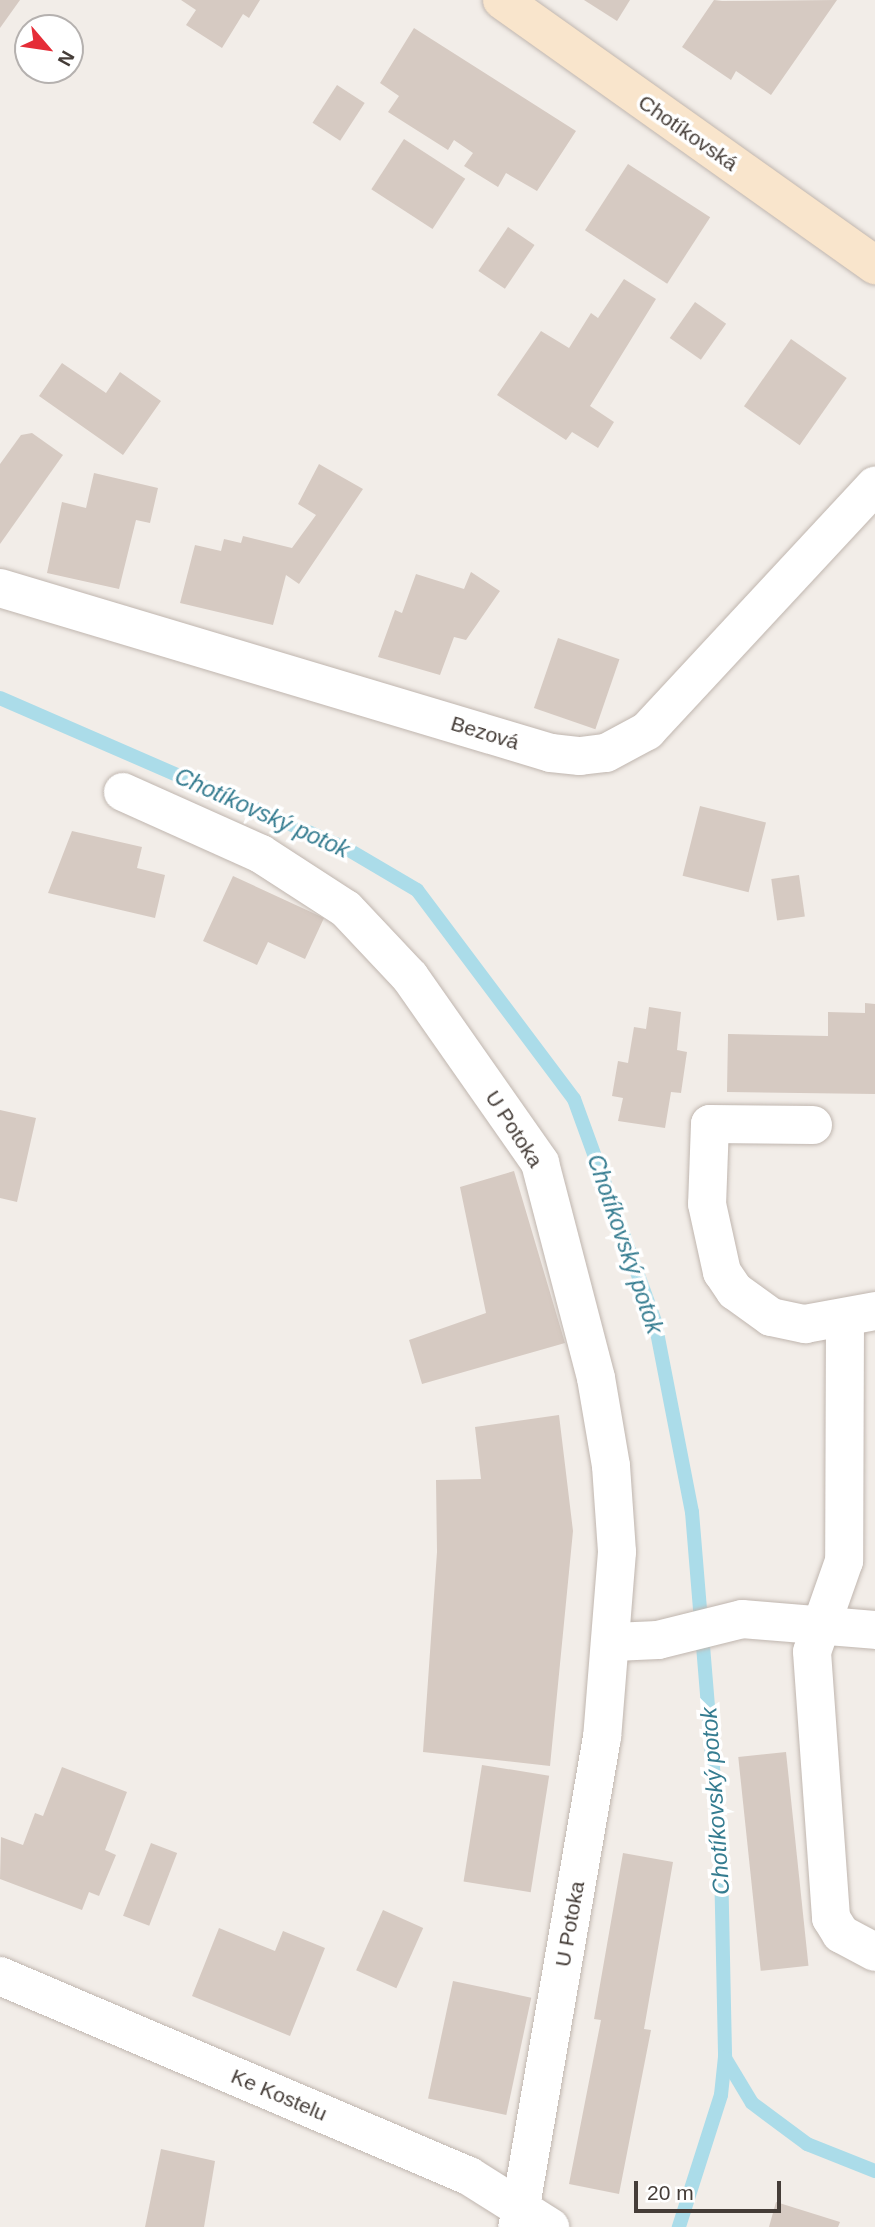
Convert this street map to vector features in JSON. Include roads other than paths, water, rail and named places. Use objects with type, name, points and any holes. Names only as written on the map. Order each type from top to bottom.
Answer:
[{"type":"street","name":"Chotíkovská","points":[[502,0],[875,265]]},
{"type":"street","name":"Bezová","points":[[0,588],[551,752],[580,756],[606,753],[647,731],[875,486]]},
{"type":"street","name":"U Potoka","points":[[123,792],[261,854],[346,909],[410,977],[540,1163],[596,1378],[611,1466],[617,1552],[614,1642],[529,2220]]},
{"type":"street","points":[[813,1125],[710,1124],[707,1204],[722,1272],[754,1308],[805,1324],[860,1315],[844,1561],[833,1600],[818,1628],[812,1652],[831,1918],[841,1934],[875,1952]]},
{"type":"street","points":[[614,1642],[658,1640],[742,1619],[818,1628],[875,1630]]},
{"type":"street","name":"Ke Kostelu","points":[[0,1976],[469,2176],[529,2220]]},
{"type":"waterway","name":"Chotíkovský potok","points":[[0,698],[349,850],[417,890],[574,1099],[655,1322],[692,1512],[721,1862],[725,2057],[721,2095],[679,2227]]},
{"type":"waterway","points":[[725,2058],[752,2103],[807,2144],[875,2171]]}]
